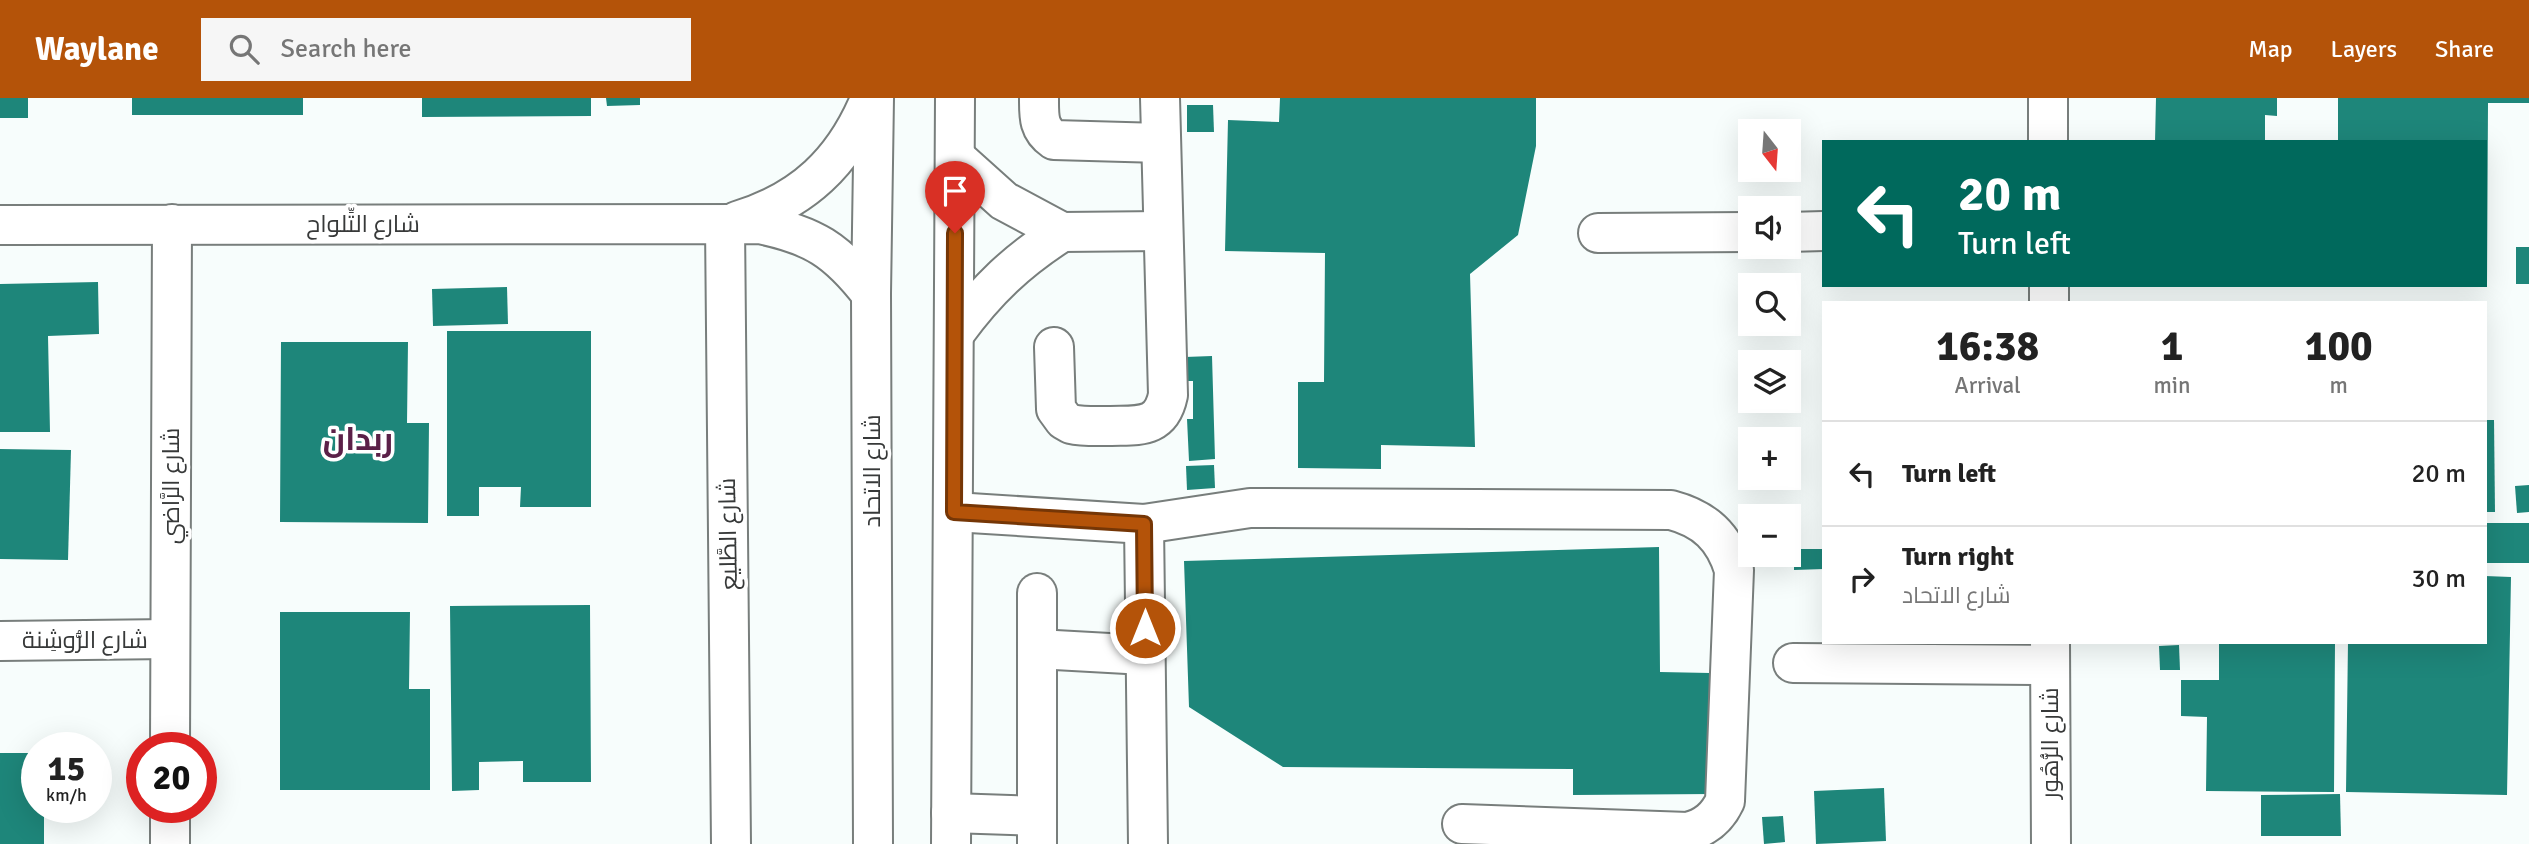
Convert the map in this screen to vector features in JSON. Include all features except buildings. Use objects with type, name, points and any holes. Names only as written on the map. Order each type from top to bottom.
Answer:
[{"type":"street","name":"شارع التِّلواح","points":[[725,225],[766,212],[803,190],[834,161],[859,126],[872,98]]},
{"type":"street","name":"شارع الاتحاد","points":[[872,98],[873,844]]},
{"type":"street","points":[[955,98],[951,829],[1037,830],[1037,593]]},
{"type":"street","points":[[1039,98],[1040,126],[1054,139],[1063,142],[1161,143]]},
{"type":"street","points":[[1054,347],[1056,409],[1064,420],[1080,426],[1142,425],[1160,415],[1165,407],[1168,395],[1160,98]]},
{"type":"street","points":[[2048,98],[2048,140]]},
{"type":"street","points":[[955,157],[1004,201],[1062,232],[1163,231]]},
{"type":"street","name":"شارع الرَّاضي","points":[[170,732],[172,224]]},
{"type":"street","name":"شارع التِّلواح","points":[[0,225],[759,224],[793,231],[823,246],[850,267],[871,294]]},
{"type":"street","name":"شارع الطَّليع","points":[[725,225],[731,844]]},
{"type":"street","points":[[955,333],[977,303],[1002,276],[1031,252],[1062,232]]},
{"type":"street","points":[[1598,233],[1738,232]]},
{"type":"street","points":[[1801,232],[1822,232]]},
{"type":"street","points":[[954,512],[1144,524],[1250,508],[1671,510],[1706,524],[1720,537],[1734,570],[1723,829],[1698,829],[1688,832],[1462,824]]},
{"type":"street","points":[[1144,524],[1148,844]]},
{"type":"street","name":"شارع الرُّوشِنة","points":[[0,641],[170,639]]},
{"type":"street","points":[[1037,649],[1145,655]]},
{"type":"street","points":[[1793,663],[2050,653]]},
{"type":"street","name":"شارع الزُّهُور","points":[[2050,653],[2051,844]]},
{"type":"street","points":[[170,823],[170,844]]},
{"type":"district","name":"ربدان","points":[[358,439]]},
{"type":"route","points":[[955,233],[954,512],[1144,524],[1145,628]]}]
